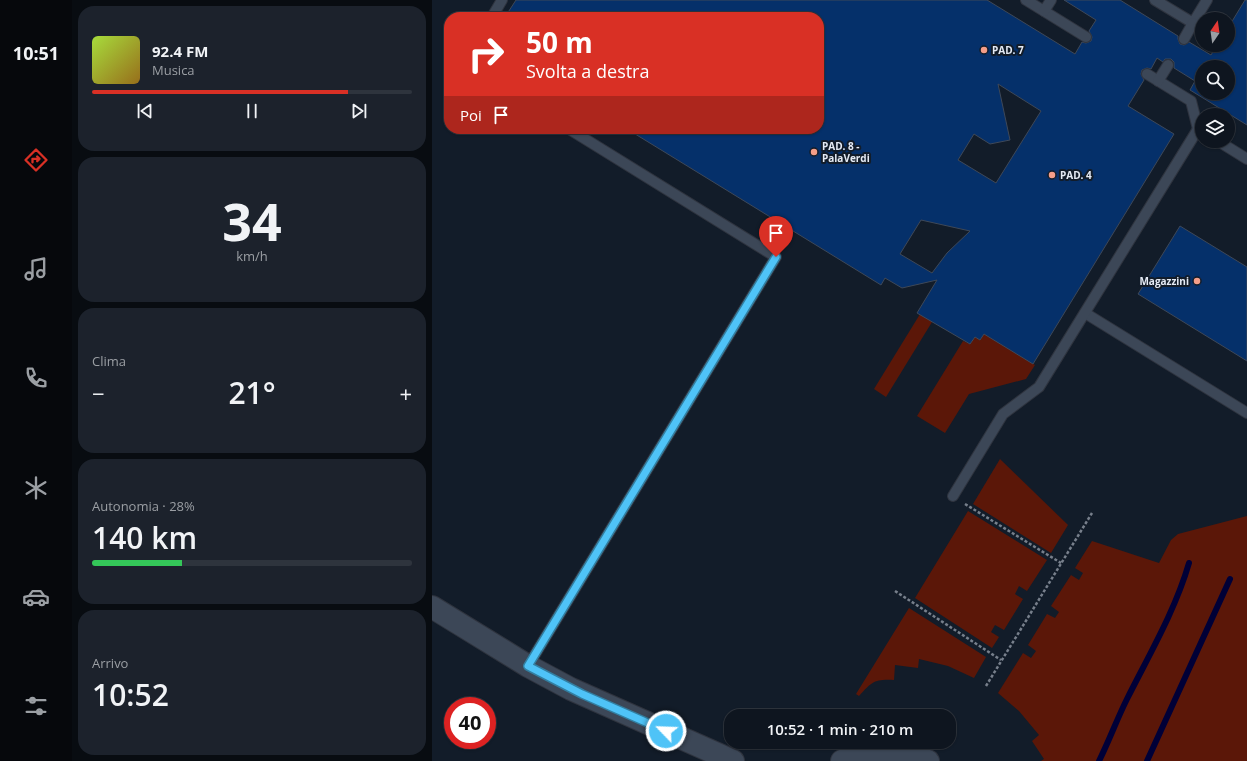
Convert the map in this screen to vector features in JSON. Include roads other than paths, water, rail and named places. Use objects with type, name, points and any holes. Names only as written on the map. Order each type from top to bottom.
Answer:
[{"type":"street","points":[[432,607],[528,666],[593,700],[733,761]]},
{"type":"street","points":[[842,761],[852,756],[879,750],[906,752],[928,761]]},
{"type":"lane","points":[[495,12],[502,0]]},
{"type":"lane","points":[[1026,0],[1086,37]]},
{"type":"lane","points":[[1044,11],[1051,0]]},
{"type":"lane","points":[[1155,0],[1193,23]]},
{"type":"lane","points":[[1184,39],[1208,0]]},
{"type":"lane","points":[[1158,81],[1168,65]]},
{"type":"lane","points":[[1147,74],[1191,101],[1195,114]]},
{"type":"lane","points":[[528,666],[776,257],[576,134]]},
{"type":"lane","points":[[953,496],[1003,414],[1040,387],[1195,138]]},
{"type":"lane","points":[[1229,148],[1247,159]]},
{"type":"lane","points":[[1085,313],[1247,413]]},
{"type":"waterway","points":[[1099,761],[1123,707],[1169,616],[1189,563]]},
{"type":"waterway","points":[[1147,761],[1230,579]]},
{"type":"place","name":"PAD. 7","points":[[984,50]]},
{"type":"place","name":"PAD. 8 - PalaVerdi","points":[[814,152]]},
{"type":"place","name":"PAD. 4","points":[[1052,175]]},
{"type":"place","name":"Magazzini","points":[[1197,281]]}]
